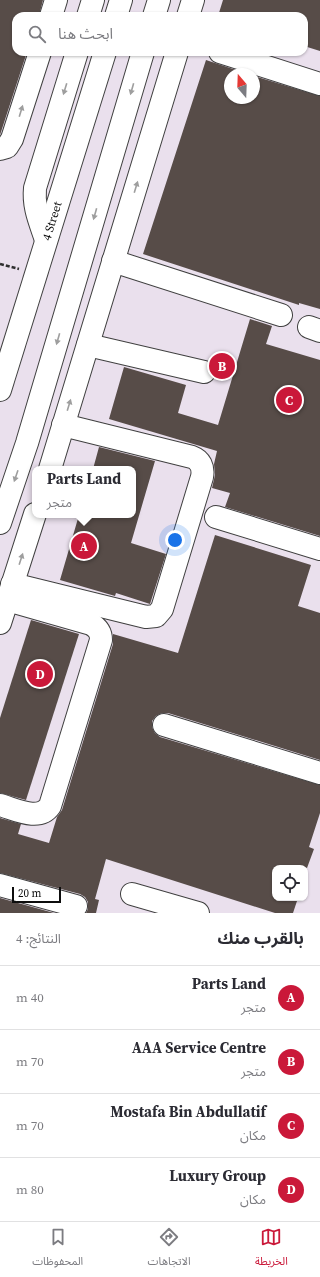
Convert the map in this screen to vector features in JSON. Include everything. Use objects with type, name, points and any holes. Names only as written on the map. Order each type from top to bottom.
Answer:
[{"type":"street","points":[[52,12],[56,0]]},
{"type":"street","points":[[89,12],[93,0]]},
{"type":"street","points":[[117,12],[121,0]]},
{"type":"street","points":[[155,12],[159,0]]},
{"type":"street","points":[[189,12],[193,0]]},
{"type":"street","points":[[4,148],[12,139],[39,56]]},
{"type":"street","points":[[46,240],[36,213],[34,200],[35,188],[76,56]]},
{"type":"street","name":"4 Street","points":[[0,390],[6,348],[46,240],[104,56]]},
{"type":"street","points":[[0,523],[27,443],[142,56]]},
{"type":"street","points":[[27,443],[52,460],[176,56]]},
{"type":"street","points":[[232,56],[320,84]]},
{"type":"street","points":[[113,261],[281,315]]},
{"type":"street","points":[[88,345],[204,372]]},
{"type":"street","points":[[10,592],[146,617],[156,616],[162,609],[202,476],[203,472],[201,464],[196,458],[63,425]]},
{"type":"street","points":[[216,517],[320,549]]},
{"type":"street","points":[[0,623],[34,518]]},
{"type":"street","points":[[0,805],[34,814],[45,812],[50,806],[101,640],[99,630],[91,624],[10,592]]},
{"type":"street","points":[[164,725],[320,773]]},
{"type":"street","points":[[0,886],[76,906]]},
{"type":"street","points":[[132,894],[198,913]]},
{"type":"shaded area","points":[[0,0],[320,0],[320,913],[0,913]]},
{"type":"building","points":[[0,0],[43,0],[40,12],[12,12],[12,56],[26,56],[0,135]]},
{"type":"building","points":[[223,0],[320,0],[320,51],[308,47],[308,12],[219,12]]},
{"type":"building","points":[[206,60],[230,68],[224,68],[224,104],[260,104],[260,78],[320,96],[320,309],[299,303],[299,305],[143,254]]},
{"type":"building","points":[[250,319],[272,326],[266,344],[320,360],[320,536],[225,507],[230,493],[212,488],[215,475],[214,464],[217,451],[109,419],[124,367],[186,385],[178,413],[218,425]]},
{"type":"building","points":[[99,447],[155,461],[131,543],[166,554],[150,604],[116,593],[115,596],[60,580],[78,518],[136,518],[136,466],[94,466]]},
{"type":"building","points":[[215,535],[311,565],[298,606],[320,613],[320,760],[168,713],[162,713],[156,716],[152,721],[152,727],[155,733],[160,737],[320,785],[320,813],[309,847],[314,849],[308,865],[272,865],[272,901],[297,901],[293,913],[275,913],[106,859],[95,899],[99,900],[96,913],[86,913],[88,909],[88,902],[85,897],[80,894],[0,873],[0,818],[21,824],[18,834],[49,843],[57,817],[62,810],[113,644],[113,634],[178,653]]},
{"type":"building","points":[[31,620],[79,634],[26,800],[0,793],[0,718]]},
{"type":"building","points":[[0,898],[54,913],[0,913]]},
{"type":"place","name":"AAA Service Centre","points":[[222,366]]},
{"type":"place","name":"Mostafa Bin Abdullatif","points":[[289,400]]},
{"type":"place","name":"Parts Land","points":[[84,546]]},
{"type":"place","name":"Luxury Group","points":[[40,674]]}]
